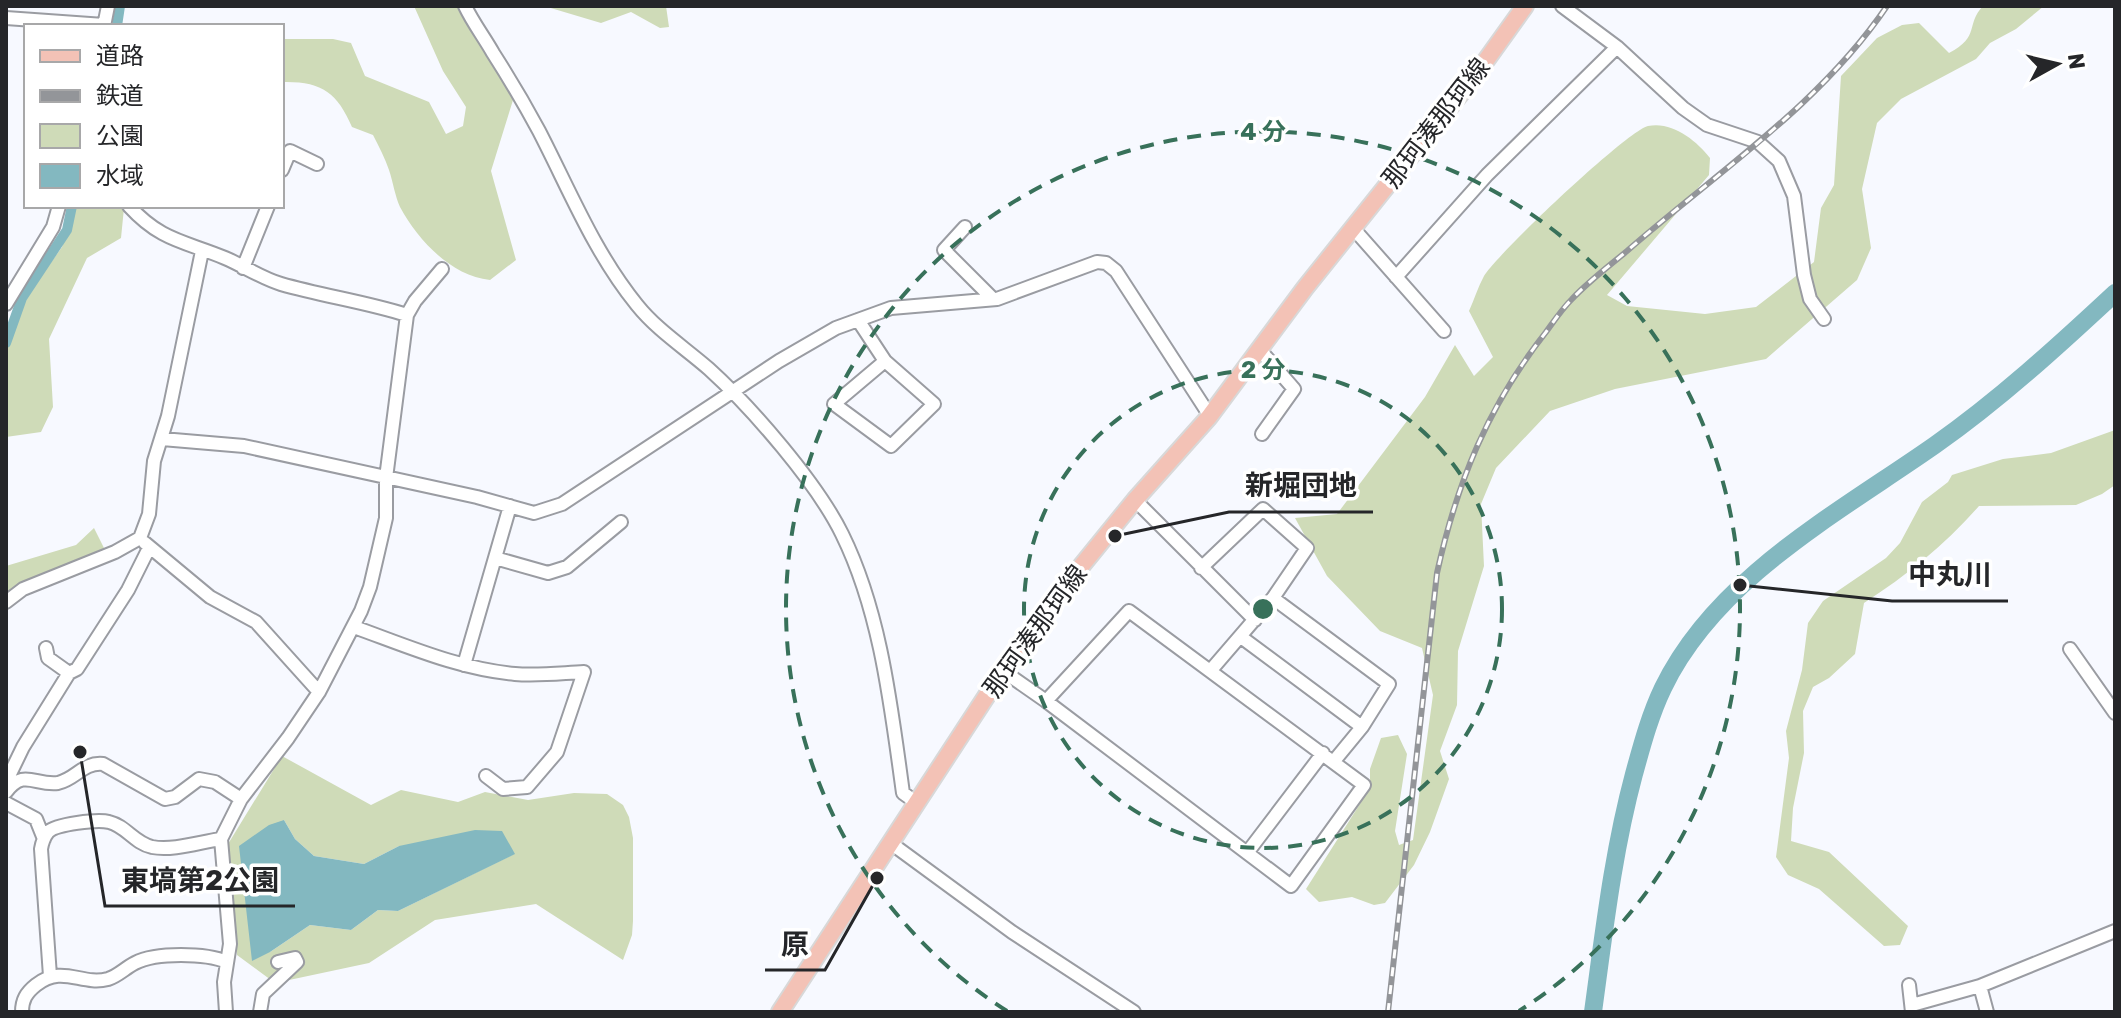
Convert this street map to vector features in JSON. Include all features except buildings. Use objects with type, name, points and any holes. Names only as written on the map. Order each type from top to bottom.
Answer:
[{"type":"main road","name":"那珂湊那珂線","points":[[780,1012],[1048,607],[1135,500],[1210,416],[1353,228],[1477,73],[1525,6]]},
{"type":"street","points":[[465,6],[540,133],[580,218],[616,277],[654,324],[711,371],[780,447],[820,497],[843,536],[863,589],[881,657],[903,793],[917,803]]},
{"type":"street","points":[[1562,6],[1617,47],[1707,125],[1758,142],[1779,161],[1794,196],[1810,299],[1824,319]]},
{"type":"street","points":[[6,18],[90,24]]},
{"type":"street","points":[[1396,277],[1487,175],[1617,47]]},
{"type":"street","points":[[284,165],[290,151],[317,164]]},
{"type":"street","points":[[6,304],[53,227],[58,208]]},
{"type":"street","points":[[131,208],[154,230],[283,285],[369,303],[407,315]]},
{"type":"street","points":[[243,268],[267,208]]},
{"type":"street","points":[[965,227],[944,250],[993,299]]},
{"type":"street","points":[[1353,228],[1444,331]]},
{"type":"street","points":[[202,251],[162,439],[154,461],[144,543],[128,590],[77,669],[69,673],[23,747],[9,782],[31,779],[46,783],[62,782],[87,764],[94,763],[103,764],[165,799],[175,797],[199,779],[215,782],[241,799]]},
{"type":"street","points":[[162,439],[244,446],[534,513],[562,504],[836,328],[891,308],[993,299],[1097,262],[1106,263],[1116,271],[1210,416]]},
{"type":"street","points":[[226,1012],[223,991],[230,944],[221,839],[241,799],[319,692],[354,627],[370,587],[386,518],[386,478],[407,315],[442,269]]},
{"type":"street","points":[[858,320],[885,361],[934,404],[891,446],[834,404],[885,361]]},
{"type":"street","points":[[1260,350],[1294,389],[1262,434]]},
{"type":"street","points":[[1135,500],[1255,620]]},
{"type":"street","points":[[464,665],[510,506]]},
{"type":"street","points":[[1201,568],[1263,509],[1307,548],[1273,598],[1211,670]]},
{"type":"street","points":[[495,558],[548,573],[567,567],[621,522]]},
{"type":"street","points":[[6,602],[23,589],[144,543]]},
{"type":"street","points":[[144,543],[210,597],[256,622],[319,692]]},
{"type":"street","points":[[1247,853],[1329,757],[1362,727],[1389,684],[1273,598]]},
{"type":"street","points":[[1003,671],[1291,886],[1364,785],[1129,611],[1046,701]]},
{"type":"street","points":[[354,627],[464,665],[517,674],[584,672],[557,752],[527,787],[503,789],[486,776]]},
{"type":"street","points":[[1241,637],[1362,727]]},
{"type":"street","points":[[46,648],[48,658],[69,673]]},
{"type":"street","points":[[2070,649],[2115,713]]},
{"type":"street","points":[[6,803],[36,819],[44,839]]},
{"type":"street","points":[[50,976],[41,849],[44,839],[56,827],[99,821],[119,826],[135,840],[151,847],[163,848],[221,839]]},
{"type":"street","points":[[892,844],[1012,932],[1130,1011]]},
{"type":"street","points":[[1909,985],[1912,1009],[1980,986],[2115,931]]},
{"type":"street","points":[[22,1012],[27,993],[50,976],[111,979],[134,963],[160,957],[206,955],[227,962]]},
{"type":"street","points":[[260,1012],[263,994],[297,962],[295,958],[278,962]]},
{"type":"street","points":[[1980,986],[1987,1012]]},
{"type":"green space","points":[[414,6],[458,6],[513,100],[491,171],[516,260],[490,280],[462,272],[426,244],[400,207],[373,135],[352,127],[334,97],[307,84],[284,82],[284,39],[333,39],[351,43],[365,76],[429,102],[446,134],[463,126],[466,107],[443,71]]},
{"type":"green space","points":[[544,6],[666,6],[669,27],[660,28],[631,12],[601,23]]},
{"type":"green space","points":[[1983,6],[2044,6],[2016,29],[1990,43],[1976,59],[1901,99],[1877,123],[1862,189],[1871,248],[1857,280],[1766,359],[1615,389],[1550,411],[1496,468],[1481,504],[1484,566],[1458,651],[1457,705],[1440,751],[1449,779],[1430,832],[1414,865],[1385,903],[1374,905],[1352,897],[1319,902],[1306,889],[1370,788],[1370,769],[1381,738],[1398,735],[1407,754],[1395,831],[1399,845],[1413,840],[1433,695],[1422,648],[1380,631],[1327,576],[1295,518],[1337,514],[1425,397],[1455,345],[1474,376],[1493,357],[1469,311],[1484,276],[1563,195],[1615,148],[1648,126],[1666,126],[1691,139],[1710,158],[1709,175],[1607,295],[1627,306],[1705,314],[1756,307],[1814,262],[1821,208],[1834,185],[1841,76],[1877,38],[1902,25],[1919,23],[1949,53],[1969,36]]},
{"type":"green space","points":[[74,208],[124,208],[121,238],[87,258],[49,339],[53,407],[41,432],[6,437],[6,348],[24,300],[62,247]]},
{"type":"green space","points":[[2115,430],[2115,485],[2076,505],[1979,506],[1925,559],[1864,603],[1855,654],[1829,678],[1813,687],[1803,711],[1804,753],[1793,808],[1791,841],[1829,852],[1908,926],[1900,945],[1884,946],[1819,889],[1788,875],[1776,857],[1789,758],[1786,731],[1802,670],[1808,623],[1823,601],[1886,558],[1900,543],[1922,502],[1948,482],[1952,475],[2003,459],[2051,453]]},
{"type":"green space","points":[[94,528],[105,550],[19,583],[6,595],[6,566],[76,545]]},
{"type":"green space","points":[[282,756],[371,805],[401,790],[458,802],[485,792],[528,800],[574,793],[607,794],[623,805],[633,838],[632,935],[623,960],[536,904],[435,920],[369,963],[275,983],[237,955],[228,844]],"holes":[[[284,820],[295,839],[314,856],[364,864],[399,846],[514,854],[398,911],[378,910],[351,930],[310,925],[270,952]]]},
{"type":"water","points":[[284,820],[295,839],[314,856],[364,864],[399,846],[475,830],[502,831],[515,854],[398,911],[378,910],[351,930],[310,925],[252,961],[239,846],[269,825]]},
{"type":"waterway","points":[[117,24],[120,6]]},
{"type":"waterway","points":[[6,343],[22,298],[67,230],[72,208]]},
{"type":"waterway","points":[[1593,1012],[1615,862],[1634,774],[1658,698],[1686,649],[1714,613],[1782,551],[1982,410],[2115,293]]},
{"type":"railway","points":[[1388,1012],[1437,573],[1454,507],[1491,417],[1525,360],[1572,299],[1799,106],[1831,75],[1887,6]]},
{"type":"place","name":"新堀団地","points":[[1115,536]]},
{"type":"place","name":"中丸川","points":[[1740,585]]},
{"type":"place","name":"東塙第2公園","points":[[80,752]]},
{"type":"place","name":"原","points":[[877,878]]}]
